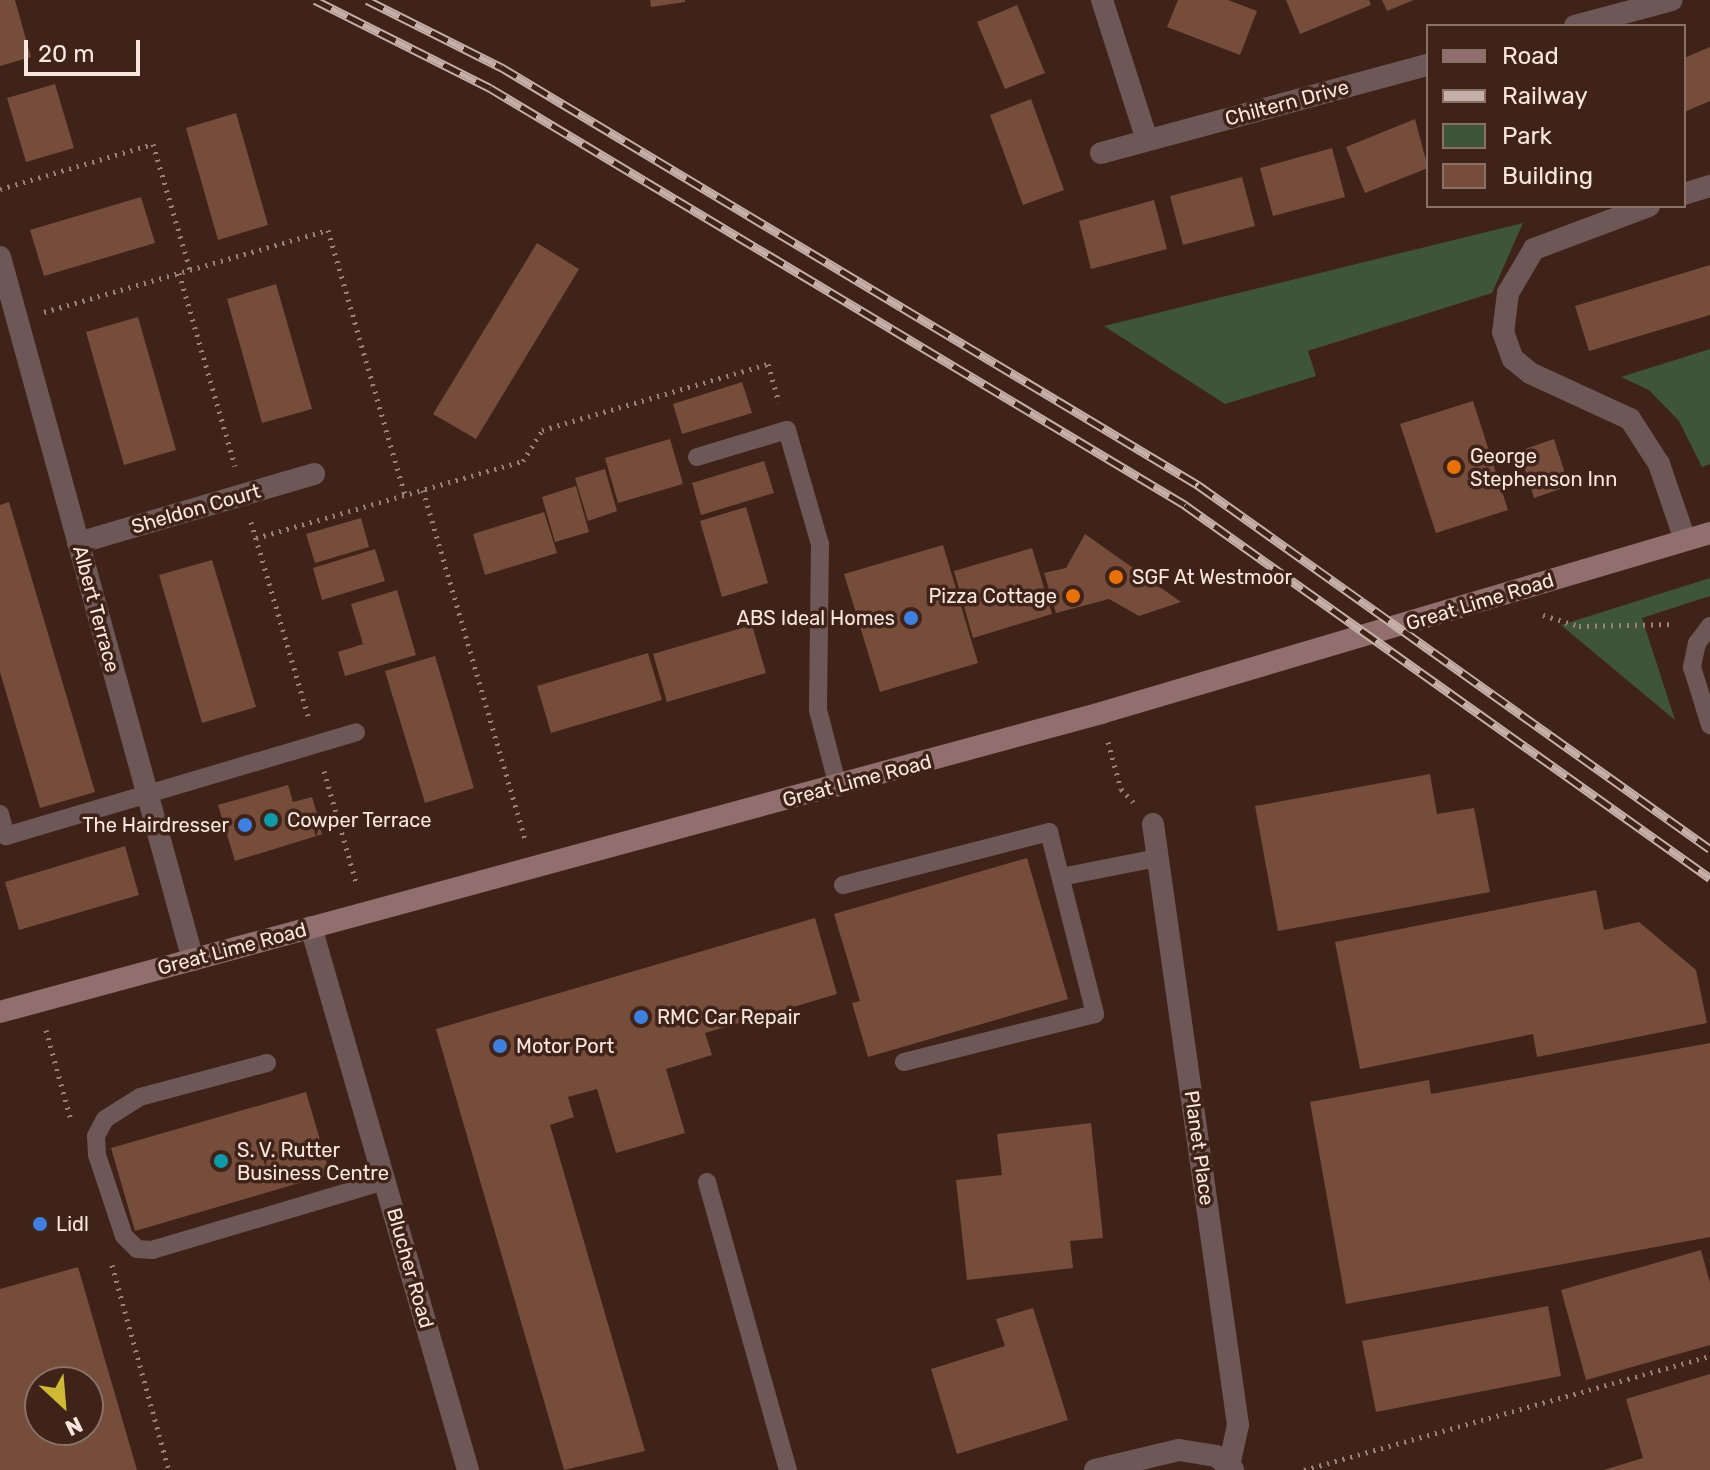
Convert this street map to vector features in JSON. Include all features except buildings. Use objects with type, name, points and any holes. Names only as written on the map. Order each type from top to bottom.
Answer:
[{"type":"main road","name":"Great Lime Road","points":[[0,1012],[838,787],[1492,600],[1710,533]]},
{"type":"street","points":[[1102,0],[1147,140]]},
{"type":"street","points":[[1582,24],[1672,0]]},
{"type":"street","name":"Chiltern Drive","points":[[1101,153],[1426,66]]},
{"type":"street","points":[[1686,193],[1710,186]]},
{"type":"street","points":[[1644,208],[1534,249],[1508,293],[1503,332],[1513,359],[1530,373],[1630,419],[1659,464],[1685,540]]},
{"type":"street","name":"Albert Terrace","points":[[0,257],[8,323],[78,543],[193,960]]},
{"type":"street","name":"Sheldon Court","points":[[78,543],[314,474]]},
{"type":"street","name":"Planet Place","points":[[1153,824],[1238,1425],[1231,1468]]},
{"type":"street","name":"Blucher Road","points":[[311,927],[468,1470]]},
{"type":"street","points":[[1095,1470],[1179,1450],[1216,1456],[1231,1468]]},
{"type":"lane","points":[[697,457],[787,430],[820,544],[818,710],[838,787]]},
{"type":"lane","points":[[1710,626],[1697,643],[1692,667],[1710,725]]},
{"type":"lane","points":[[0,814],[6,836],[356,732]]},
{"type":"lane","points":[[843,885],[1049,832],[1095,1014],[904,1062]]},
{"type":"lane","points":[[1061,877],[1157,858]]},
{"type":"lane","points":[[267,1063],[140,1097],[105,1119],[96,1136],[97,1155],[124,1236],[137,1249],[152,1250],[385,1181]]},
{"type":"lane","points":[[707,1182],[788,1470]]},
{"type":"path","points":[[0,189],[153,144],[190,270]]},
{"type":"path","points":[[8,323],[328,230],[405,495]]},
{"type":"path","points":[[179,273],[365,913]]},
{"type":"path","points":[[256,538],[523,461],[542,430],[768,364],[787,430]]},
{"type":"path","points":[[423,490],[533,868]]},
{"type":"path","points":[[1492,600],[1579,626],[1682,623]]},
{"type":"path","points":[[1101,713],[1121,789],[1153,824]]},
{"type":"path","points":[[1304,1470],[1710,1356]]},
{"type":"green space","points":[[1523,223],[1492,293],[1308,351],[1316,376],[1225,404],[1104,326]]},
{"type":"green space","points":[[1710,349],[1710,464],[1702,467],[1679,421],[1649,390],[1621,377]]},
{"type":"green space","points":[[1710,578],[1710,596],[1642,618],[1675,720],[1561,625]]},
{"type":"railway","points":[[315,0],[490,88],[1185,505],[1710,878]]},
{"type":"railway","points":[[367,0],[501,67],[1198,485],[1710,849]]},
{"type":"place","name":"George Stephenson Inn","points":[[1454,467]]},
{"type":"place","name":"SGF At Westmoor","points":[[1116,577]]},
{"type":"place","name":"Pizza Cottage","points":[[1073,596]]},
{"type":"place","name":"ABS Ideal Homes","points":[[911,618]]},
{"type":"place","name":"Cowper Terrace","points":[[271,820]]},
{"type":"place","name":"The Hairdresser","points":[[245,825]]},
{"type":"place","name":"RMC Car Repair","points":[[641,1017]]},
{"type":"place","name":"Motor Port","points":[[500,1046]]},
{"type":"place","name":"S. V. Rutter Business Centre","points":[[221,1161]]},
{"type":"place","name":"Lidl","points":[[40,1224]]}]
